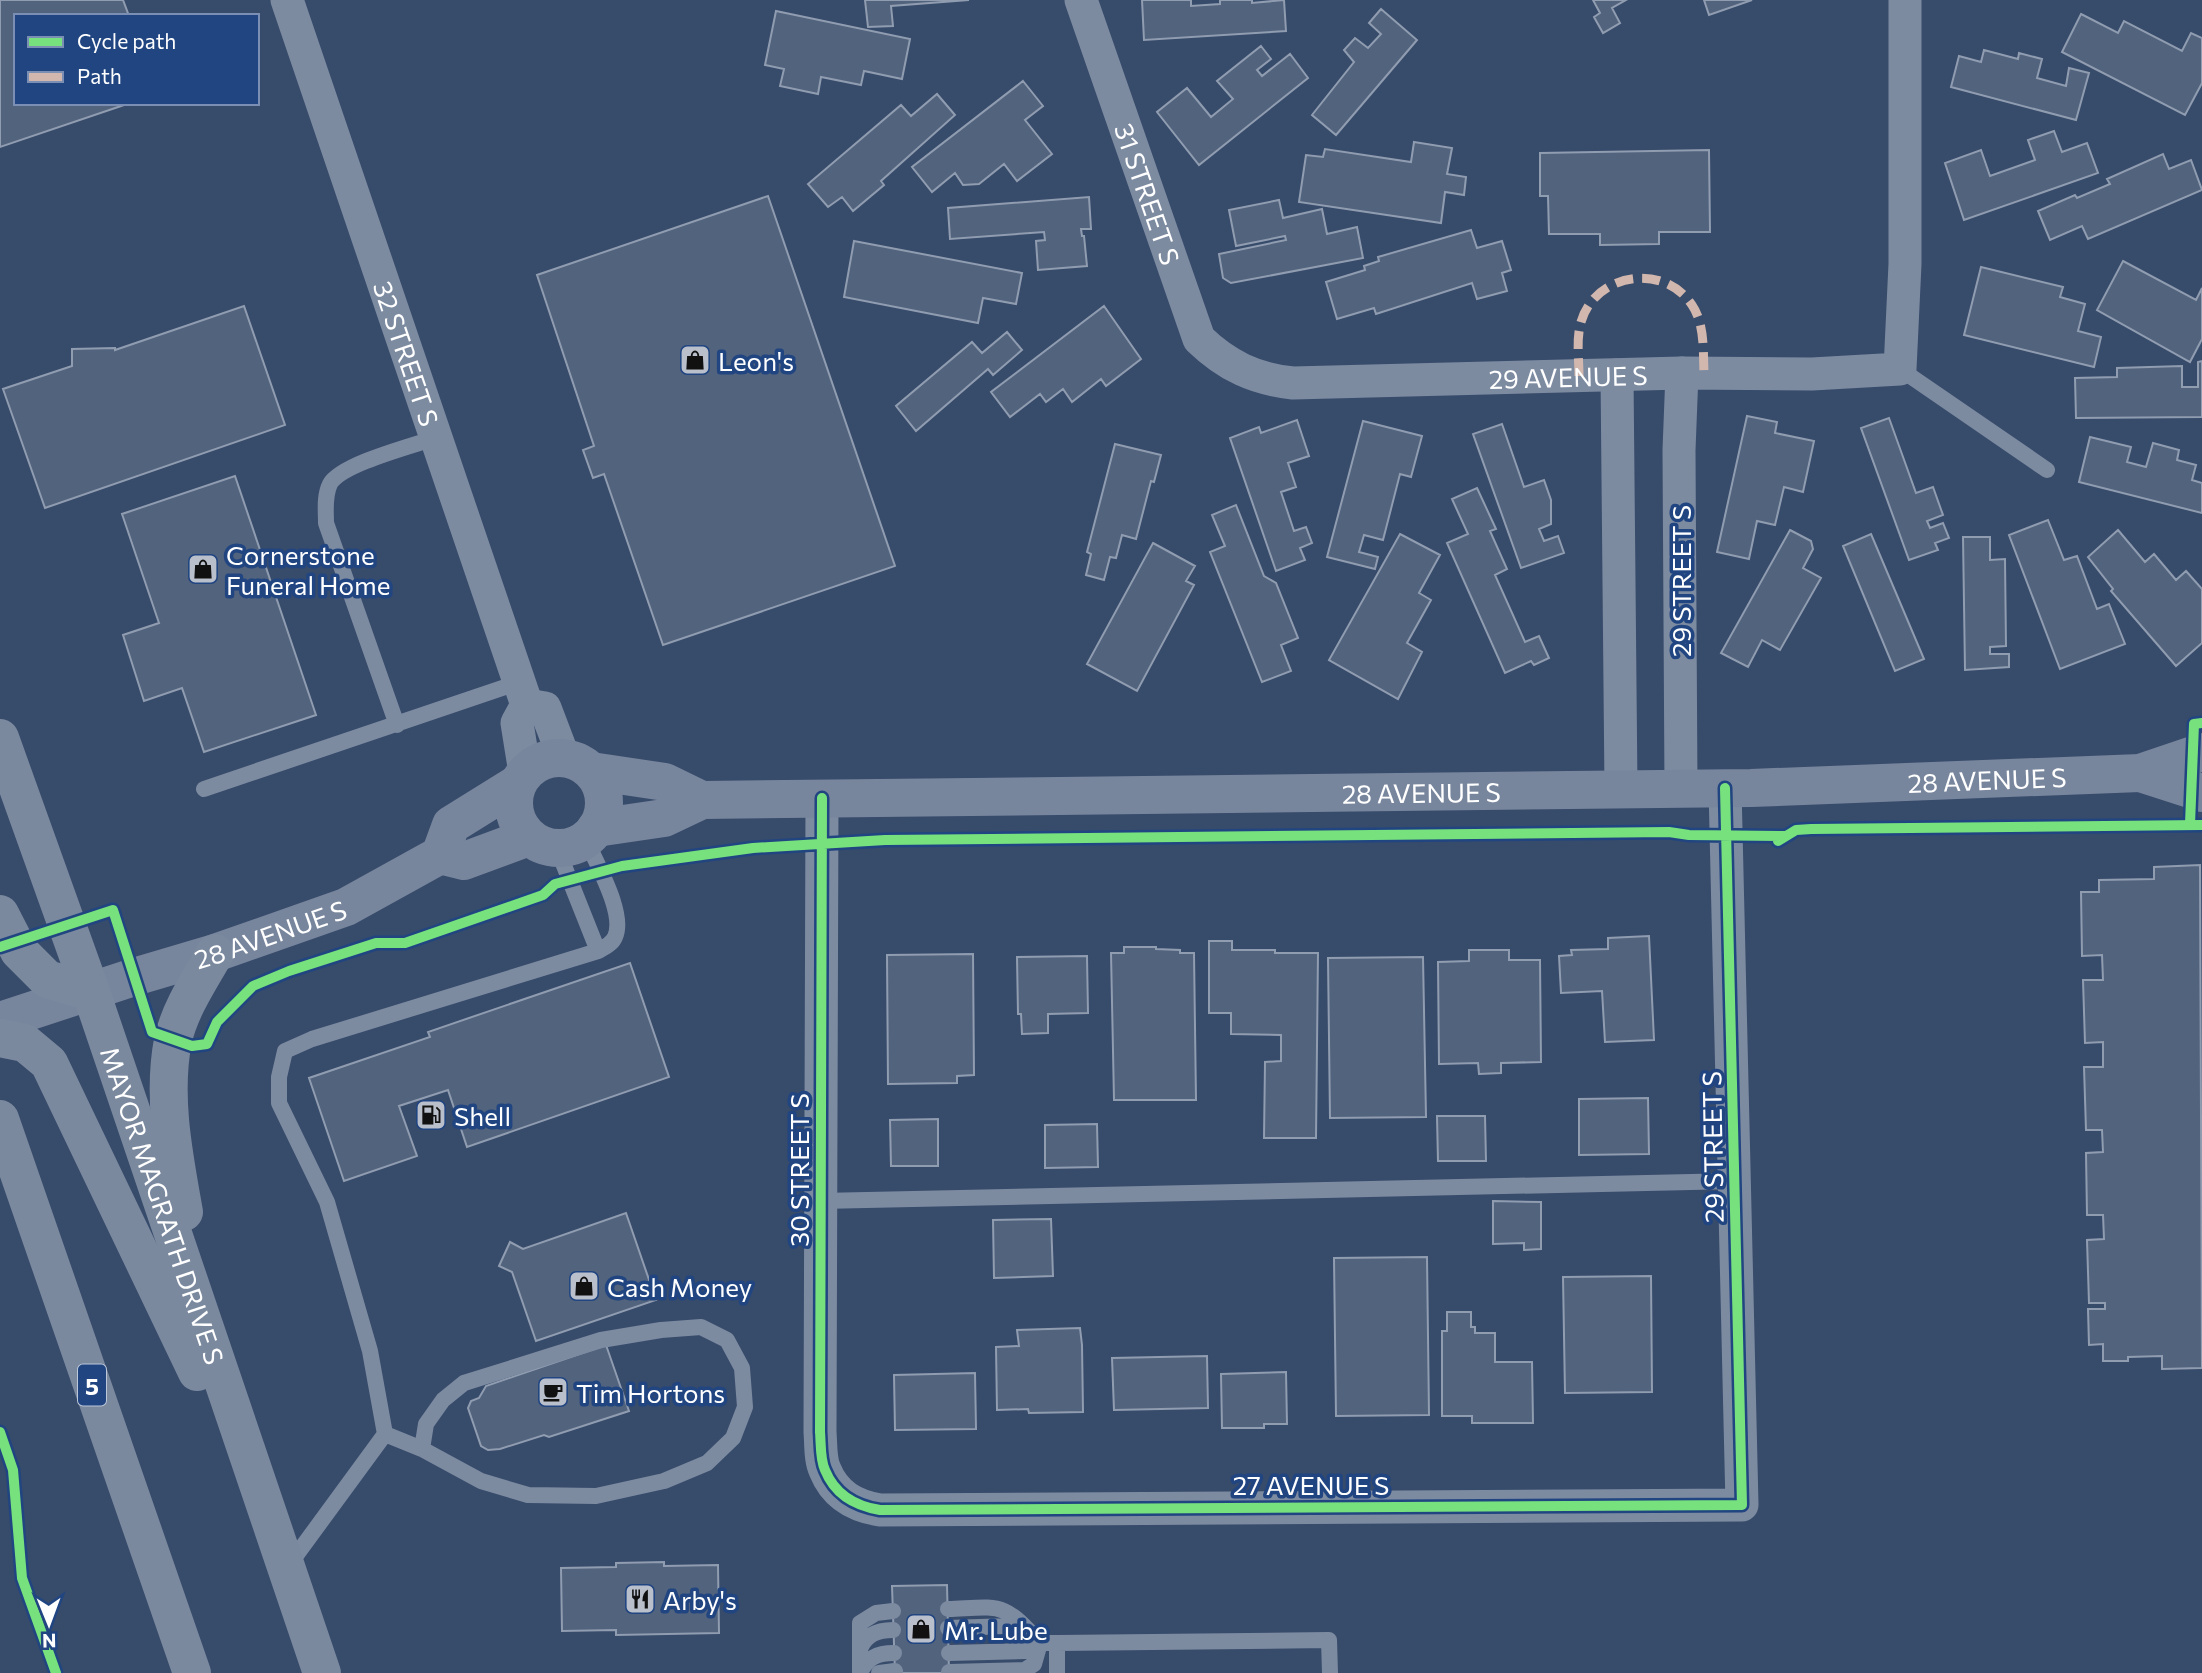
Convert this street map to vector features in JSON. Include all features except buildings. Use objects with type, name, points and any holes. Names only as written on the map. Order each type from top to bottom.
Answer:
[{"type":"main road","name":"MAYOR MAGRATH DRIVE S","points":[[0,738],[90,992],[322,1673]]},
{"type":"main road","points":[[0,914],[19,951],[47,979],[90,992]]},
{"type":"main road","points":[[210,1348],[178,1176],[168,1094],[174,1039],[187,1003],[215,953]]},
{"type":"main road","points":[[0,1038],[25,1043],[48,1063],[280,1552]]},
{"type":"main road","name":"5","points":[[0,1119],[187,1665]]},
{"type":"main road","points":[[158,1577],[221,1673]]},
{"type":"street","name":"32 STREET S","points":[[287,0],[523,694]]},
{"type":"street","name":"31 STREET S","points":[[1081,0],[1199,339],[1217,357],[1238,370]]},
{"type":"street","points":[[1900,369],[1905,264],[1905,0]]},
{"type":"street","name":"29 AVENUE S","points":[[1238,370],[1269,380],[1293,383],[1682,373],[1812,374],[1900,369]]},
{"type":"street","name":"29 STREET S","points":[[1681,789],[1679,450],[1682,373]]},
{"type":"street","points":[[1618,375],[1621,790]]},
{"type":"street","points":[[523,694],[545,708],[578,765],[600,784],[604,799],[603,814],[567,838],[520,826],[515,813],[514,798],[521,778],[517,723],[523,694]]},
{"type":"street","points":[[2140,773],[2202,752]]},
{"type":"street","name":"28 AVENUE S","points":[[0,1021],[215,953],[346,907],[440,855],[451,825],[521,778],[536,764],[550,758],[666,782],[702,800]]},
{"type":"street","points":[[2140,773],[2202,793]]},
{"type":"street","name":"28 AVENUE S","points":[[440,855],[464,861],[664,818],[702,800],[1725,789],[2140,773]]},
{"type":"street","name":"29 STREET S","points":[[1725,789],[1742,1505]]},
{"type":"street","name":"30 STREET S","points":[[822,798],[820,1432],[824,1469],[843,1497],[862,1507],[880,1510]]},
{"type":"street","name":"27 AVENUE S","points":[[880,1510],[1742,1505]]},
{"type":"lane","points":[[1900,369],[2047,470]]},
{"type":"lane","points":[[397,725],[326,523],[326,503],[330,484],[343,470],[435,438]]},
{"type":"lane","points":[[204,789],[397,725],[523,694]]},
{"type":"lane","points":[[567,838],[598,951]]},
{"type":"lane","points":[[384,1434],[370,1351],[327,1202],[279,1103],[279,1077],[285,1051],[312,1039],[598,951],[609,945],[615,938],[615,908],[567,838]]},
{"type":"lane","points":[[820,1200],[1735,1181]]},
{"type":"lane","points":[[384,1434],[422,1450],[481,1481],[528,1495],[596,1496],[664,1481],[707,1463],[733,1438],[745,1407],[743,1368],[727,1340],[701,1327],[661,1330],[601,1340],[464,1383],[443,1400],[426,1424],[422,1450]]},
{"type":"lane","points":[[280,1552],[384,1434]]},
{"type":"lane","points":[[948,1609],[1005,1609],[1048,1643],[1057,1673]]},
{"type":"lane","points":[[860,1673],[859,1626],[862,1620],[876,1613],[893,1611]]},
{"type":"lane","points":[[948,1628],[1011,1626],[1048,1643]]},
{"type":"lane","points":[[860,1649],[864,1640],[875,1633],[893,1630]]},
{"type":"lane","points":[[948,1653],[1026,1651],[1048,1643],[1329,1640],[1330,1673]]},
{"type":"lane","points":[[949,1672],[1026,1670],[1034,1664],[1048,1643]]},
{"type":"lane","points":[[860,1673],[877,1654],[894,1653]]},
{"type":"marked path","points":[[1579,376],[1579,329],[1589,305],[1600,293],[1631,279],[1665,283],[1680,291],[1692,305],[1701,329],[1704,373]]},
{"type":"cycle path","points":[[2190,824],[2194,724],[2202,723]]},
{"type":"cycle path","points":[[822,798],[820,1432],[823,1466],[840,1493],[862,1506],[880,1510],[1742,1505],[1725,788]]},
{"type":"cycle path","points":[[1778,841],[1796,830],[1811,829],[2202,825]]},
{"type":"cycle path","points":[[0,947],[113,910],[152,1032],[192,1046],[207,1044],[217,1022],[253,986],[289,971],[376,943],[405,943],[543,895],[555,884],[622,866],[753,848],[885,840],[1669,832],[1689,835],[1786,836]]},
{"type":"cycle path","points":[[0,1432],[13,1470],[22,1578],[56,1673]]},
{"type":"place","name":"Leon's","points":[[695,360]]},
{"type":"place","name":"Cornerstone Funeral Home","points":[[203,569]]},
{"type":"place","name":"Shell","points":[[431,1115]]},
{"type":"place","name":"Cash Money","points":[[584,1286]]},
{"type":"place","name":"Tim Hortons","points":[[553,1392]]},
{"type":"place","name":"Arby's","points":[[640,1599]]},
{"type":"place","name":"Mr. Lube","points":[[921,1629]]}]
